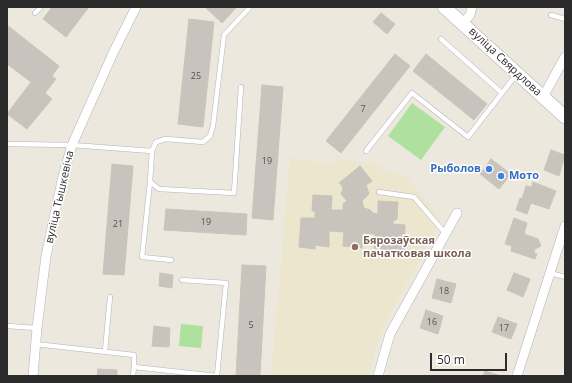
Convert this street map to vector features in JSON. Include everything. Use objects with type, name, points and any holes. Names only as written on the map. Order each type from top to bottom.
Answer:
[{"type":"street","name":"вуліца Тышкевіча","points":[[33,376],[35,344],[46,256],[63,176],[72,145],[114,51],[136,7]]},
{"type":"street","name":"вуліца Свярдлова","points":[[444,7],[565,117]]},
{"type":"street","points":[[463,23],[470,15],[472,7]]},
{"type":"street","points":[[543,97],[565,57]]},
{"type":"street","points":[[378,376],[390,334],[457,213]]},
{"type":"street","points":[[517,376],[565,226]]},
{"type":"lane","points":[[35,13],[41,7]]},
{"type":"lane","points":[[171,260],[142,256],[152,151],[156,142],[166,139],[203,142],[210,136],[213,126],[224,35],[250,7]]},
{"type":"lane","points":[[551,15],[565,19]]},
{"type":"lane","points":[[441,39],[502,93]]},
{"type":"lane","points":[[366,151],[412,93],[468,137],[517,73]]},
{"type":"lane","points":[[150,182],[159,189],[234,193],[241,87]]},
{"type":"lane","points":[[7,144],[72,145],[152,151]]},
{"type":"lane","points":[[379,192],[414,197],[445,233]]},
{"type":"lane","points":[[550,272],[565,277]]},
{"type":"lane","points":[[134,367],[217,376],[226,283],[182,280]]},
{"type":"lane","points":[[105,351],[110,297]]},
{"type":"lane","points":[[7,326],[37,328]]},
{"type":"lane","points":[[35,344],[134,354],[133,376]]},
{"type":"shaded area","name":"Бярозаўская пачатковая школа","points":[[290,158],[330,163],[339,159],[381,165],[381,171],[405,175],[441,220],[379,336],[368,376],[271,376]]},
{"type":"green space","points":[[412,103],[445,127],[421,160],[388,136]]},
{"type":"green space","points":[[181,324],[203,326],[201,348],[179,346]]},
{"type":"building","points":[[52,7],[89,7],[66,37],[43,19]]},
{"type":"building","points":[[205,7],[237,7],[222,23]]},
{"type":"building","points":[[381,13],[395,24],[387,34],[373,22]]},
{"type":"building","points":[[189,19],[214,22],[203,127],[178,124]]},
{"type":"building","points":[[7,25],[59,66],[52,76],[56,79],[45,93],[52,99],[27,129],[7,114],[31,82],[7,64]]},
{"type":"building","points":[[395,54],[410,66],[341,153],[326,141]]},
{"type":"building","points":[[426,54],[487,104],[474,120],[413,71]]},
{"type":"building","points":[[262,85],[283,87],[273,220],[252,218]]},
{"type":"building","points":[[551,150],[565,155],[559,176],[544,170]]},
{"type":"building","points":[[491,159],[511,174],[499,189],[480,174]]},
{"type":"building","points":[[112,164],[133,166],[124,275],[103,274]]},
{"type":"building","points":[[360,166],[372,181],[366,185],[369,194],[362,201],[364,208],[378,214],[378,201],[398,202],[397,219],[393,221],[393,224],[405,225],[404,255],[389,254],[389,250],[374,248],[375,234],[363,233],[362,248],[343,246],[344,232],[329,231],[329,247],[315,245],[315,249],[299,247],[301,218],[315,218],[315,211],[312,211],[313,195],[332,196],[331,210],[343,210],[343,204],[347,201],[341,194],[343,189],[342,185],[339,183]]},
{"type":"building","points":[[533,182],[556,191],[549,209],[531,203],[527,214],[516,210],[520,198],[522,199],[526,186],[532,187]]},
{"type":"building","points":[[166,209],[247,214],[246,235],[164,230]]},
{"type":"building","points":[[514,218],[527,223],[524,234],[538,239],[541,246],[535,249],[534,253],[537,254],[535,259],[511,251],[512,246],[505,244]]},
{"type":"building","points":[[242,265],[266,266],[260,376],[236,376]]},
{"type":"building","points":[[160,273],[173,275],[172,288],[159,286]]},
{"type":"building","points":[[514,273],[530,279],[523,297],[507,290]]},
{"type":"building","points":[[437,279],[456,284],[451,303],[432,298]]},
{"type":"building","points":[[426,310],[443,316],[438,334],[420,328]]},
{"type":"building","points":[[498,317],[517,324],[511,339],[492,332]]},
{"type":"building","points":[[154,326],[170,328],[169,347],[152,346]]},
{"type":"building","points":[[98,369],[117,370],[117,376],[97,376]]},
{"type":"building","points":[[485,371],[501,376],[483,376]]},
{"type":"place","name":"Рыболов","points":[[489,169]]},
{"type":"place","name":"Мото","points":[[501,176]]},
{"type":"place","name":"Бярозаўская пачатковая школа","points":[[355,247]]}]
